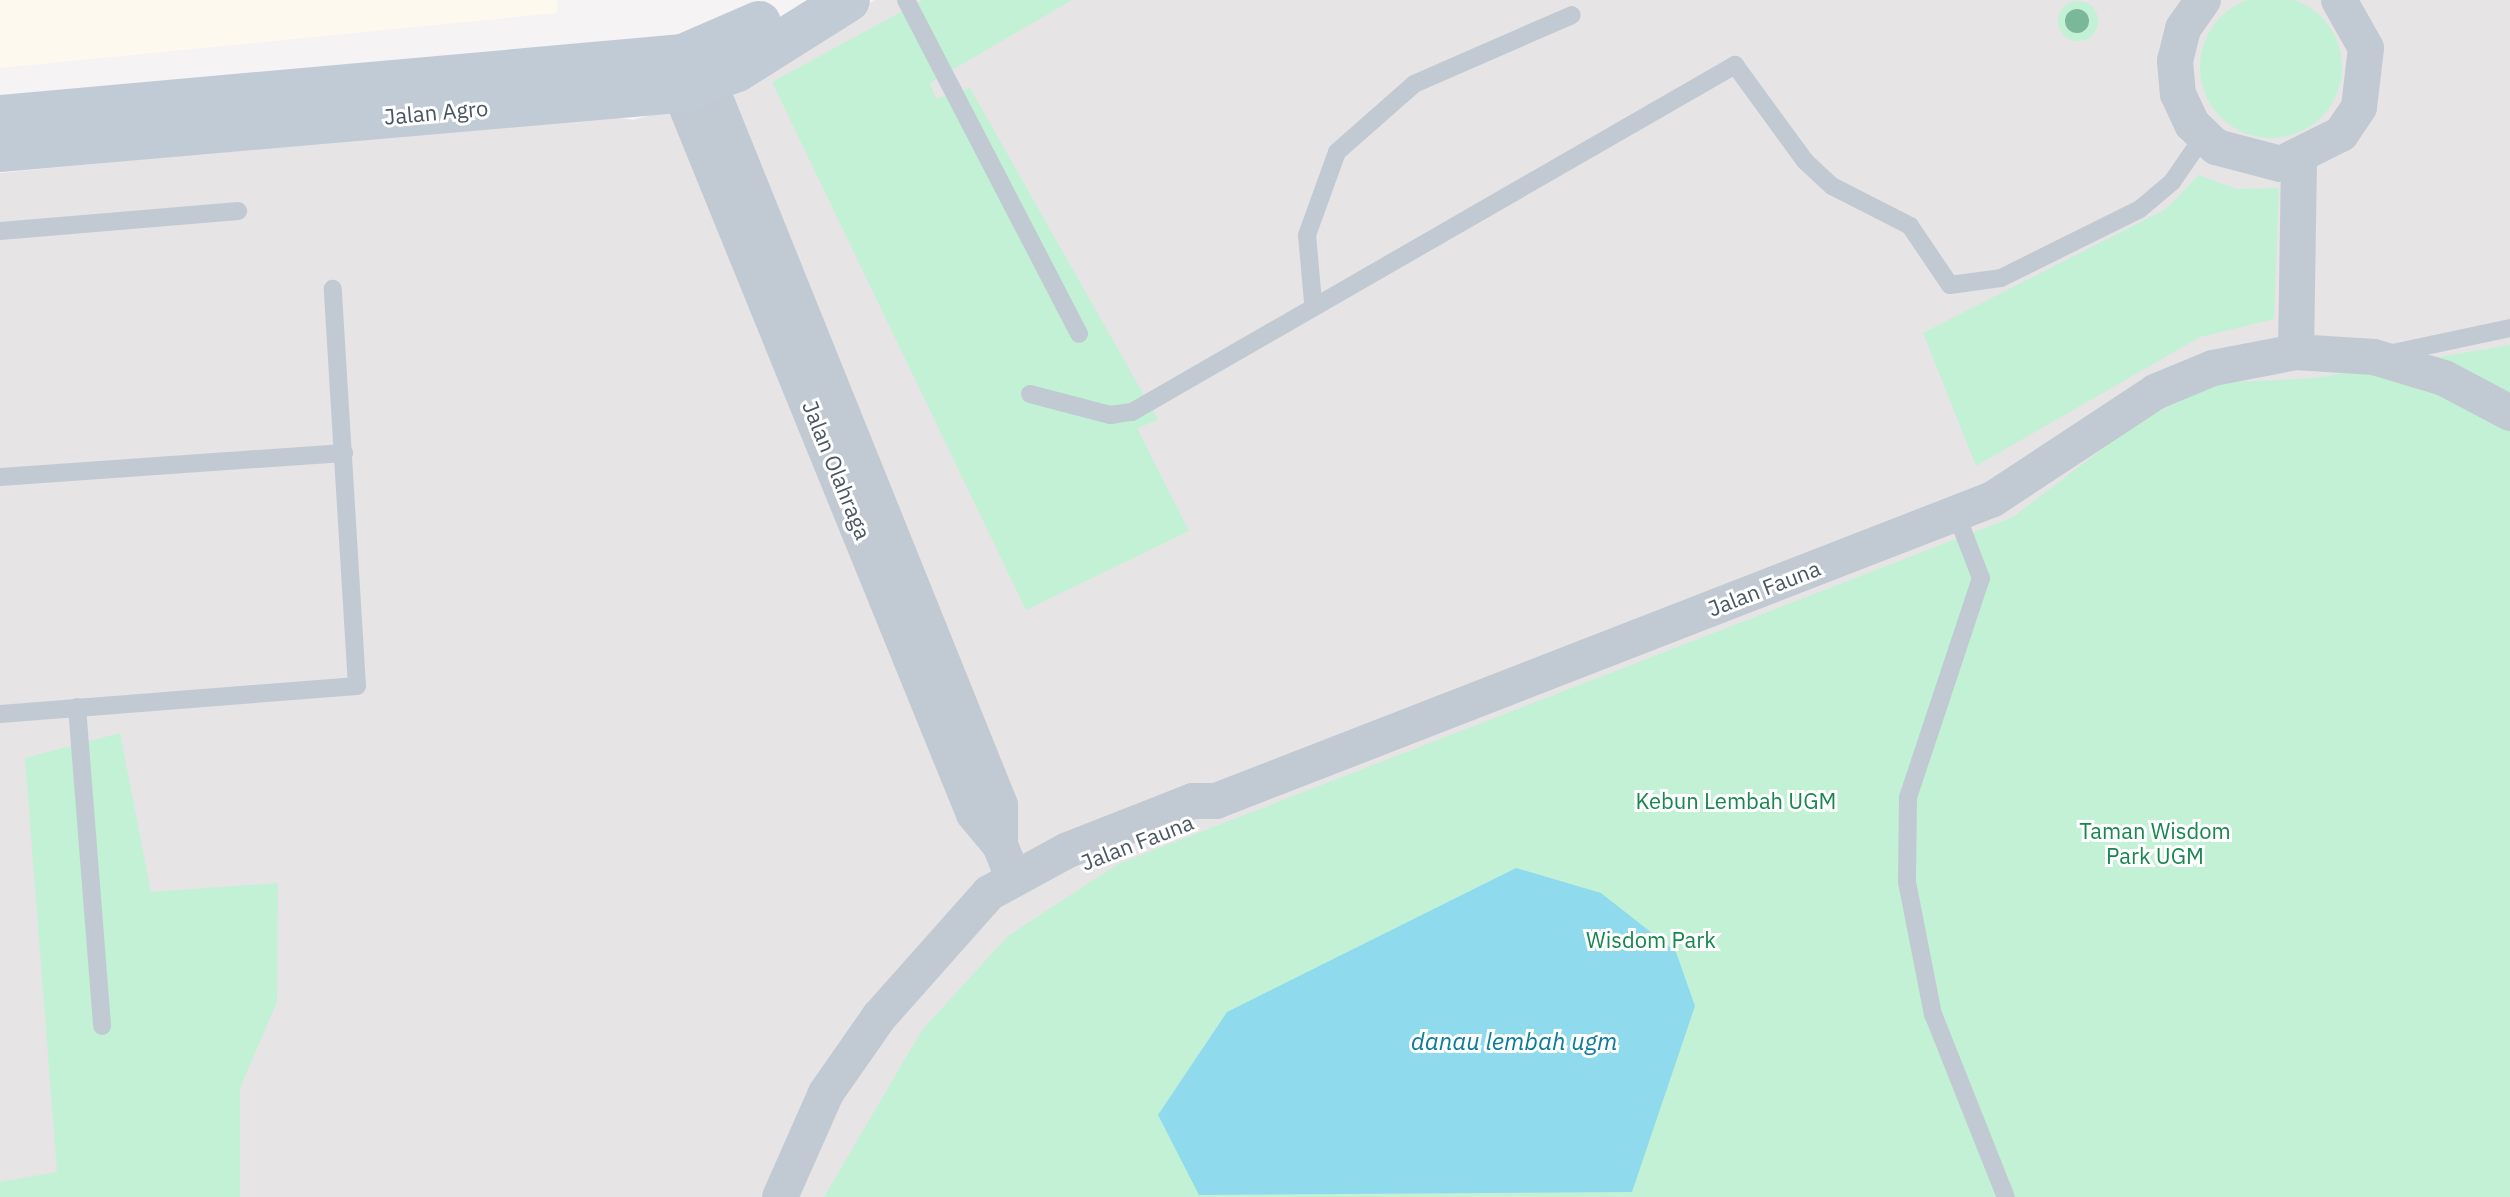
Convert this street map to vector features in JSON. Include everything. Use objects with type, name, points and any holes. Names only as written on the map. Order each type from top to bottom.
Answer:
[{"type":"main road","name":"Jalan Agro","points":[[0,117],[691,77],[721,46],[797,0]]},
{"type":"main road","name":"Jalan Agro","points":[[0,150],[691,77],[848,0]]},
{"type":"street","points":[[2198,1],[2175,61],[2178,94],[2203,137],[2247,161],[2299,160],[2341,134],[2367,78],[2366,48],[2339,0]]},
{"type":"street","name":"Jalan Olahraga","points":[[691,77],[1000,805],[1000,845],[1014,879]]},
{"type":"street","points":[[2296,352],[2299,160]]},
{"type":"street","name":"Jalan Fauna","points":[[1014,879],[1051,864],[1075,867],[1201,819],[1216,801],[2013,489],[2155,392],[2213,368],[2296,352],[2374,357],[2444,378],[2510,413]]},
{"type":"street","points":[[757,1197],[828,1049],[885,980],[948,935],[1014,879]]},
{"type":"street","points":[[780,1197],[839,1071],[948,935]]},
{"type":"lane","points":[[906,0],[1079,334]]},
{"type":"lane","points":[[1313,302],[1307,235],[1337,152],[1414,84],[1572,15]]},
{"type":"lane","points":[[1030,394],[1110,415],[1132,412],[1313,302],[1735,65],[1805,161],[1832,186],[1910,226],[1950,285],[2001,278],[2140,209],[2172,182],[2203,137]]},
{"type":"lane","points":[[0,231],[238,211]]},
{"type":"lane","points":[[0,714],[357,686],[333,289]]},
{"type":"lane","points":[[2374,357],[2510,328]]},
{"type":"lane","points":[[0,477],[344,453]]},
{"type":"lane","points":[[1956,513],[1981,578],[1908,797],[1907,882],[1933,1014],[2006,1197]]},
{"type":"lane","points":[[77,707],[102,1026]]},
{"type":"shaded area","points":[[0,0],[558,0],[557,13],[0,68]]},
{"type":"shaded area","points":[[875,0],[2510,0],[2510,1197],[0,1197],[0,173],[597,115],[634,120],[738,88]]},
{"type":"green space","points":[[2271,-4],[2298,2],[2321,17],[2336,40],[2342,67],[2336,94],[2321,117],[2298,132],[2271,138],[2244,132],[2221,117],[2206,94],[2200,67],[2206,40],[2221,17],[2244,2]]},
{"type":"green space","points":[[923,0],[1072,0],[930,83],[936,99],[970,88],[1158,420],[1137,428],[1189,531],[1026,610],[772,82]]},
{"type":"green space","points":[[2078,1],[2092,7],[2098,21],[2092,35],[2078,41],[2064,35],[2058,21],[2064,7]]},
{"type":"green space","points":[[2199,175],[2236,189],[2279,188],[2274,319],[2200,337],[1976,466],[1923,333],[2166,209]]},
{"type":"green space","name":"Taman Wisdom Park UGM","points":[[2510,345],[2510,1197],[824,1197],[922,1030],[1008,936],[1118,864],[2013,517],[2139,421],[2218,383],[2315,378]]},
{"type":"green space","points":[[120,733],[151,892],[278,883],[277,1002],[240,1088],[240,1197],[0,1197],[0,1182],[57,1172],[25,758]]},
{"type":"water","name":"danau lembah ugm","points":[[1516,868],[1601,893],[1676,952],[1695,1006],[1632,1192],[1199,1195],[1158,1115],[1227,1012]]},
{"type":"park label","name":"Kebun Lembah UGM","points":[[1736,801]]},
{"type":"park label","name":"Wisdom Park","points":[[1651,940]]}]
